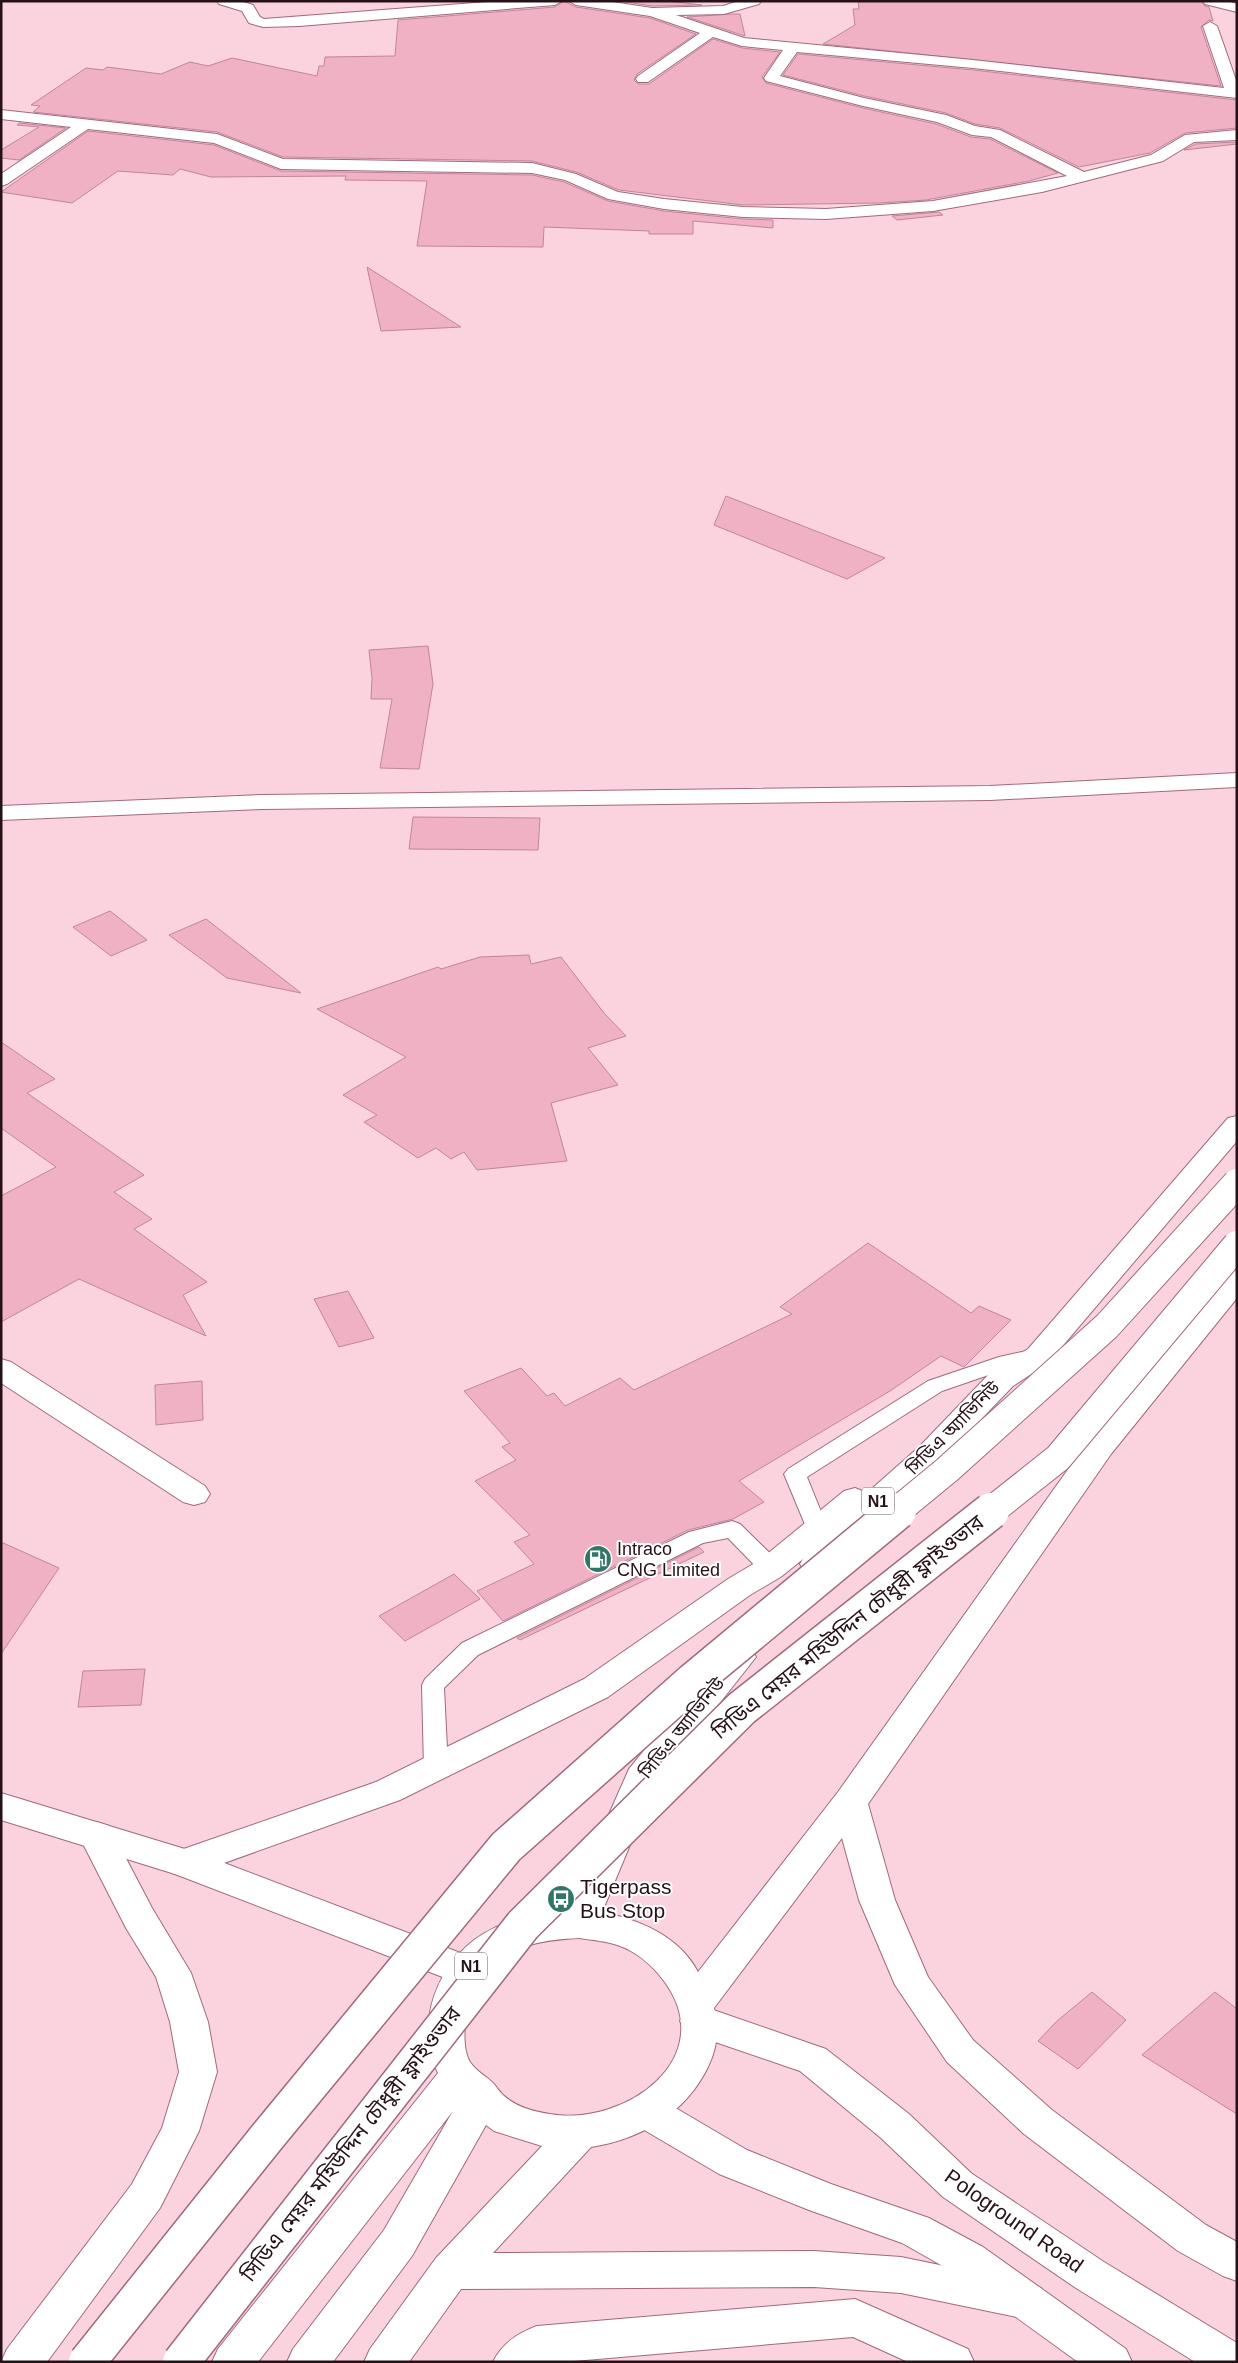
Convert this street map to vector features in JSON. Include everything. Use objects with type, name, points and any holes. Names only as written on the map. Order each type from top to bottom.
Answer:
[{"type":"main road","points":[[224,1],[248,8],[254,20],[263,23],[316,21],[556,1]]},
{"type":"main road","points":[[576,1],[652,12],[724,10],[754,1]]},
{"type":"main road","points":[[1210,1],[1237,8]]},
{"type":"main road","points":[[652,12],[742,42],[974,64],[1235,94],[1210,26]]},
{"type":"main road","points":[[643,79],[711,32]]},
{"type":"main road","points":[[793,47],[772,78],[863,102],[941,118],[972,130],[995,134],[1082,177]]},
{"type":"main road","points":[[1,114],[218,139],[281,164],[532,168],[570,177],[614,196],[664,204],[743,212],[826,214],[933,206],[1042,187],[1158,158],[1190,138],[1237,135]]},
{"type":"main road","points":[[1,181],[86,123]]},
{"type":"main road","points":[[1,813],[262,802],[990,793],[1237,780]]},
{"type":"main road","name":"সিডিএ অ্যাভিনিউ","points":[[579,1923],[640,1778],[827,1534],[878,1480],[930,1454],[1002,1379],[1038,1356],[1237,1124]]},
{"type":"main road","points":[[87,2362],[267,2137],[506,1847],[693,1682],[947,1470],[1107,1326],[1237,1183]]},
{"type":"main road","name":"সিডিএ মেয়র মহিউদ্দিন চৌধুরী ফ্লাইওভার","points":[[181,2362],[523,1925],[742,1708],[1058,1458],[1237,1246]]},
{"type":"main road","points":[[697,2012],[850,1802],[1100,1447],[1237,1279]]},
{"type":"main road","points":[[1,1369],[194,1494]]},
{"type":"main road","points":[[185,1863],[388,1791],[436,1769],[596,1688],[739,1587],[827,1534]]},
{"type":"main road","points":[[850,1802],[877,1900],[913,1985],[960,2051],[1046,2128],[1192,2238],[1237,2263]]},
{"type":"main road","points":[[1,1806],[185,1863],[466,1971]]},
{"type":"main road","points":[[22,2362],[146,2196],[180,2131],[198,2072],[189,2022],[173,1973],[139,1918],[97,1836]]},
{"type":"main road","name":"N1","points":[[579,1923],[611,1927],[640,1939],[666,1956],[684,1978],[697,2012],[697,2047],[687,2071],[670,2093],[648,2112],[615,2126],[579,2133],[541,2130],[507,2118],[470,2086],[448,2050],[446,2022],[451,1995],[466,1971],[488,1949],[516,1934],[546,1925],[579,1923]]},
{"type":"main road","name":"Pologround Road","points":[[697,2012],[813,2060],[895,2126],[957,2185],[1090,2276],[1232,2362]]},
{"type":"main road","points":[[308,2362],[398,2243],[470,2086]]},
{"type":"main road","points":[[233,2362],[470,2086]]},
{"type":"main road","points":[[648,2112],[733,2162],[823,2198],[915,2230],[969,2260],[1111,2362]]},
{"type":"main road","points":[[385,2362],[450,2271],[579,2133]]},
{"type":"main road","points":[[450,2271],[814,2269],[901,2274],[1027,2301]]},
{"type":"main road","points":[[514,2362],[537,2345],[855,2318],[953,2362]]},
{"type":"lane","points":[[827,1534],[795,1474],[934,1386],[1006,1362],[1038,1356]]},
{"type":"lane","points":[[436,1769],[432,1685],[470,1649],[697,1537],[732,1528],[771,1568]]},
{"type":"building","points":[[564,1],[576,7],[650,18],[696,34],[637,74],[634,80],[638,84],[649,84],[713,39],[742,48],[780,52],[762,77],[766,83],[863,108],[936,124],[971,137],[990,139],[1058,173],[1029,181],[926,200],[879,203],[743,205],[619,190],[576,172],[532,161],[283,157],[217,132],[33,112],[40,106],[31,105],[86,68],[103,70],[107,67],[161,74],[190,62],[208,66],[232,58],[317,76],[319,66],[324,66],[325,57],[395,56],[398,20],[555,7]]},
{"type":"building","points":[[620,1],[667,1],[702,5],[652,6]]},
{"type":"building","points":[[858,1],[1201,1],[1205,6],[1209,7],[1213,21],[1209,20],[1201,27],[1221,86],[823,44],[855,25],[853,9],[859,9]]},
{"type":"building","points":[[740,14],[745,36],[687,17]]},
{"type":"building","points":[[798,54],[973,70],[1237,100],[1237,128],[1185,133],[1150,153],[1079,167],[1000,128],[975,124],[946,113],[864,96],[783,75]]},
{"type":"building","points":[[19,123],[66,128],[19,160],[1,158],[1,150],[39,127],[17,125]]},
{"type":"building","points":[[88,131],[214,145],[281,171],[532,175],[564,182],[608,201],[664,211],[773,220],[773,228],[693,221],[693,234],[649,234],[649,231],[544,227],[543,247],[417,246],[427,181],[345,180],[346,176],[211,177],[180,169],[173,175],[118,171],[72,203],[1,192]]},
{"type":"building","points":[[1237,142],[1237,144],[1184,150],[1195,144]]},
{"type":"building","points":[[939,212],[943,215],[897,220],[892,216]]},
{"type":"building","points":[[367,267],[461,327],[381,331]]},
{"type":"building","points":[[726,496],[885,558],[847,579],[714,525]]},
{"type":"building","points":[[428,646],[433,684],[419,769],[380,768],[392,699],[371,699],[372,678],[369,650]]},
{"type":"building","points":[[413,817],[540,818],[538,850],[409,849]]},
{"type":"building","points":[[110,911],[147,940],[111,956],[73,927]]},
{"type":"building","points":[[206,919],[301,993],[227,978],[169,935]]},
{"type":"building","points":[[529,955],[531,964],[561,957],[604,1013],[626,1036],[588,1048],[618,1085],[551,1103],[567,1161],[477,1170],[464,1152],[451,1159],[436,1148],[418,1158],[364,1122],[377,1115],[343,1095],[406,1057],[317,1009],[438,967],[441,969],[480,957]]},
{"type":"building","points":[[1,1042],[55,1079],[27,1093],[144,1175],[114,1192],[152,1219],[134,1229],[207,1282],[183,1295],[206,1336],[79,1279],[1,1322],[1,1196],[56,1167],[1,1128]]},
{"type":"building","points":[[868,1243],[971,1313],[979,1306],[1011,1320],[964,1367],[941,1356],[890,1391],[739,1481],[764,1502],[733,1519],[688,1530],[503,1621],[477,1591],[534,1564],[514,1542],[530,1535],[475,1481],[516,1460],[502,1447],[510,1443],[464,1391],[521,1368],[547,1396],[554,1393],[565,1406],[620,1378],[634,1390],[792,1314],[780,1307]]},
{"type":"building","points":[[348,1291],[374,1338],[339,1347],[314,1299]]},
{"type":"building","points":[[202,1381],[203,1420],[156,1425],[155,1385]]},
{"type":"building","points":[[1,1542],[59,1568],[1,1654]]},
{"type":"building","points":[[699,1547],[704,1552],[520,1640],[517,1638]]},
{"type":"building","points":[[454,1574],[480,1599],[405,1641],[379,1616]]},
{"type":"building","points":[[145,1669],[141,1705],[78,1707],[83,1671]]},
{"type":"building","points":[[1092,1992],[1126,2020],[1078,2069],[1038,2041],[1056,2022]]},
{"type":"building","points":[[1215,1992],[1237,2009],[1237,2114],[1142,2055]]},
{"type":"place","name":"Intraco CNG Limited","points":[[598,1559]]},
{"type":"place","name":"Tigerpass Bus Stop","points":[[561,1899]]}]
